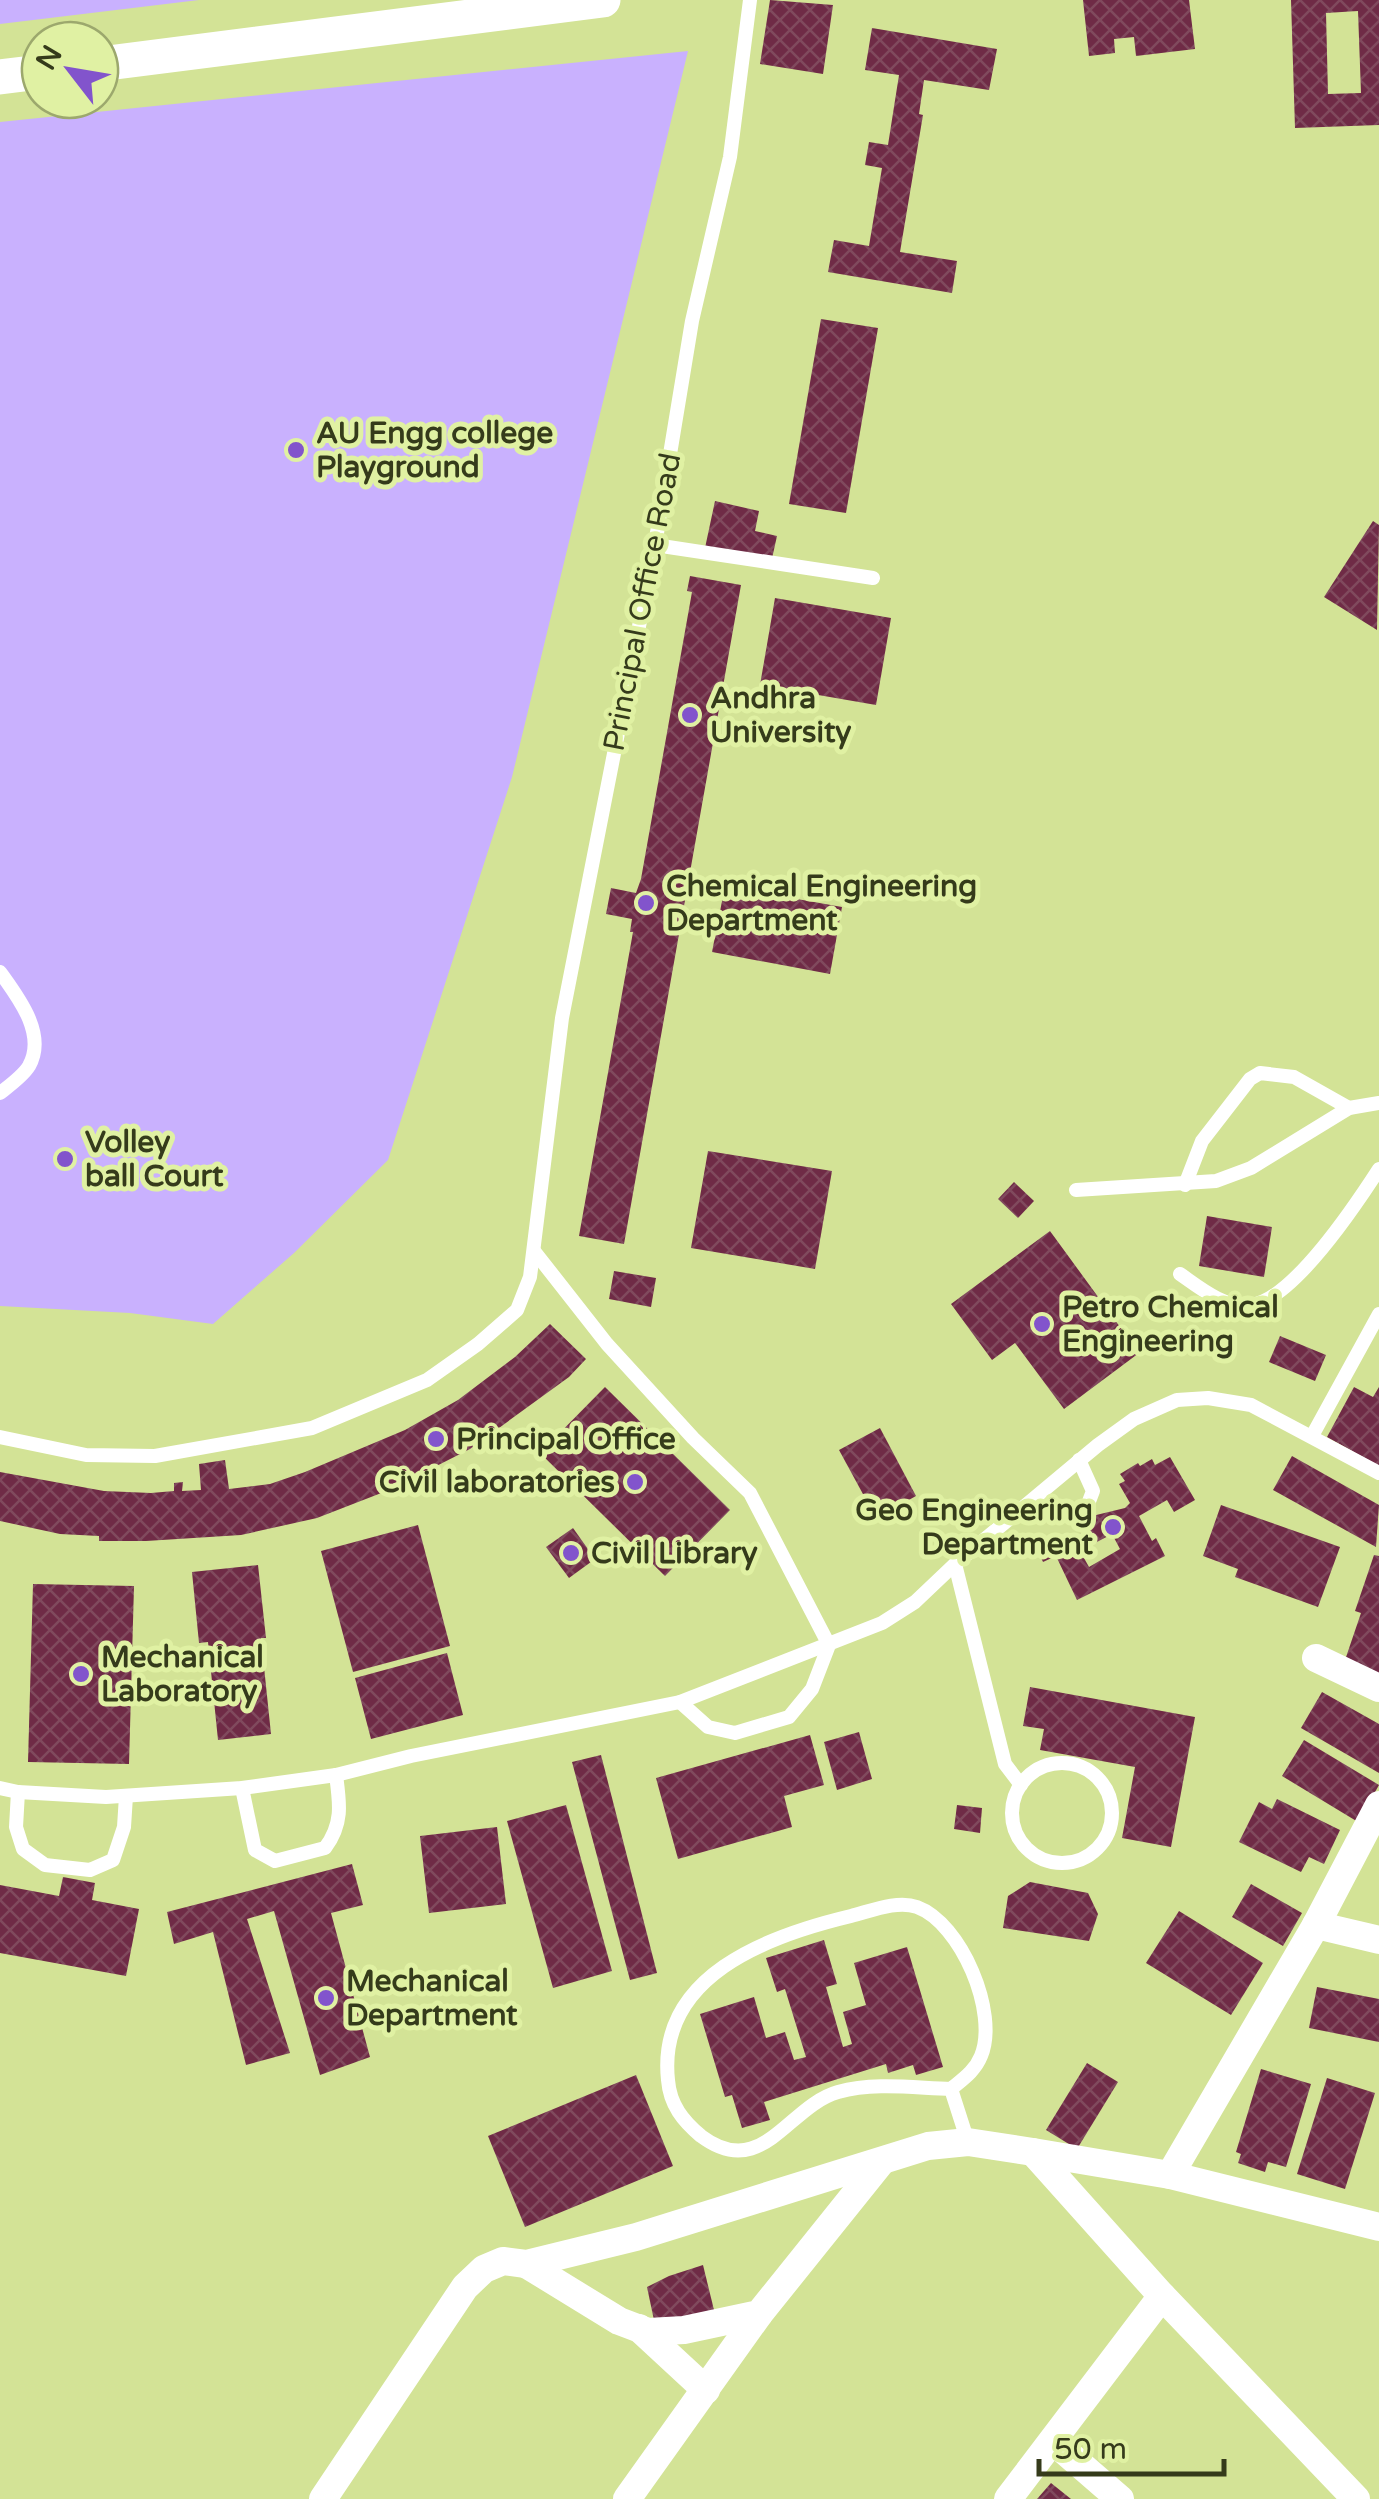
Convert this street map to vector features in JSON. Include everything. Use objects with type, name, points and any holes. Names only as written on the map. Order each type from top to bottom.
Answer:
[{"type":"street","points":[[120,61],[508,6],[587,1]]},
{"type":"street","points":[[1316,1658],[1379,1688]]},
{"type":"street","points":[[1170,2175],[1316,1925],[1379,1805]]},
{"type":"street","points":[[1316,1925],[1379,1940]]},
{"type":"street","points":[[324,2499],[465,2287],[484,2268],[502,2261],[526,2264],[636,2237],[928,2146],[968,2142],[1170,2175],[1379,2227]]},
{"type":"street","points":[[1033,2152],[1162,2296],[1356,2499]]},
{"type":"street","points":[[627,2499],[760,2314],[882,2162]]},
{"type":"street","points":[[526,2264],[619,2320],[648,2332],[684,2330],[760,2314]]},
{"type":"street","points":[[1008,2499],[1162,2296]]},
{"type":"street","points":[[639,2328],[706,2390]]},
{"type":"street","points":[[1053,2441],[1120,2499]]},
{"type":"lane","name":"Principal Office Road","points":[[0,1437],[86,1456],[154,1456],[312,1428],[427,1380],[517,1310],[530,1277],[562,1018],[655,545],[692,321],[730,156],[750,0]]},
{"type":"lane","points":[[655,545],[873,578]]},
{"type":"lane","points":[[0,972],[30,1020],[35,1044],[28,1066],[0,1094]]},
{"type":"lane","points":[[1186,1184],[1202,1142],[1250,1079],[1260,1072],[1294,1077],[1349,1108]]},
{"type":"lane","points":[[1076,1190],[1216,1181],[1251,1168],[1349,1108],[1379,1103]]},
{"type":"lane","points":[[1180,1274],[1214,1296],[1233,1304],[1254,1306],[1279,1292],[1313,1258],[1349,1216],[1379,1169]]},
{"type":"lane","points":[[534,1251],[617,1354],[750,1493],[829,1645],[812,1690],[789,1718],[734,1733],[708,1727],[680,1702]]},
{"type":"lane","points":[[1312,1436],[1379,1314]]},
{"type":"lane","points":[[0,1788],[126,1796],[242,1788],[336,1775],[411,1756],[680,1702],[882,1623],[915,1602],[955,1564],[1134,1418],[1177,1400],[1208,1398],[1251,1405],[1379,1473]]},
{"type":"lane","points":[[1079,1460],[1093,1491],[1088,1504]]},
{"type":"lane","points":[[955,1564],[1005,1764],[1021,1785]]},
{"type":"lane","points":[[1047,1765],[1080,1766],[1094,1774],[1111,1802],[1108,1834],[1085,1858],[1053,1862],[1038,1856],[1016,1832],[1014,1800],[1021,1785],[1047,1765]]},
{"type":"lane","points":[[242,1788],[255,1850],[274,1860],[325,1848],[333,1838],[340,1823],[341,1806],[336,1775]]},
{"type":"lane","points":[[18,1792],[16,1827],[23,1848],[45,1865],[90,1870],[113,1860],[124,1827],[126,1796]]},
{"type":"lane","points":[[892,1906],[913,1906],[934,1915],[951,1933],[975,1978],[987,2023],[981,2055],[973,2071],[951,2089],[915,2088],[861,2086],[832,2093],[776,2138],[747,2151],[731,2150],[710,2142],[683,2121],[669,2092],[665,2055],[672,2023],[692,1996],[718,1971],[757,1945],[819,1923],[892,1906]]},
{"type":"lane","points":[[915,2088],[926,2076]]},
{"type":"lane","points":[[951,2089],[968,2142]]},
{"type":"shaded area","points":[[0,0],[199,0],[20,20],[0,24]]},
{"type":"shaded area","name":"AU Engg college Playground","points":[[688,51],[512,777],[388,1160],[294,1253],[213,1324],[130,1313],[0,1306],[0,122],[120,120],[120,110]]},
{"type":"building","points":[[770,0],[833,5],[823,74],[760,64]]},
{"type":"building","points":[[1083,0],[1189,0],[1195,49],[1136,56],[1134,37],[1114,39],[1115,53],[1089,56]]},
{"type":"building","points":[[1291,0],[1379,0],[1379,125],[1295,128]],"holes":[[[1358,11],[1361,93],[1328,94],[1326,13]]]},
{"type":"building","points":[[872,28],[997,49],[989,90],[924,80],[919,114],[923,115],[900,252],[957,261],[952,293],[828,272],[834,240],[869,246],[882,168],[865,165],[869,142],[888,145],[899,75],[865,70]]},
{"type":"building","points":[[821,319],[878,328],[846,513],[789,504]]},
{"type":"building","points":[[715,501],[759,511],[755,531],[777,536],[771,563],[705,548]]},
{"type":"building","points":[[1373,521],[1379,525],[1377,630],[1324,597]]},
{"type":"building","name":"Chemical Engineering Department","points":[[690,576],[741,585],[624,1244],[579,1236],[633,932],[632,919],[606,914],[611,888],[636,893],[641,879],[692,592],[687,591]]},
{"type":"building","points":[[775,598],[891,618],[876,705],[760,685]]},
{"type":"building","points":[[725,886],[842,907],[830,974],[712,952]]},
{"type":"building","points":[[708,1151],[832,1171],[815,1269],[691,1248]]},
{"type":"building","points":[[1014,1182],[1034,1201],[1018,1218],[998,1199]]},
{"type":"building","points":[[1207,1216],[1272,1227],[1264,1277],[1199,1266]]},
{"type":"building","name":"Petro Chemical Engineering","points":[[1050,1231],[1139,1353],[1064,1409],[1015,1343],[992,1360],[951,1304]]},
{"type":"building","points":[[614,1271],[656,1278],[651,1307],[609,1299]]},
{"type":"building","name":"Principal Office","points":[[550,1324],[586,1359],[569,1377],[470,1449],[389,1490],[317,1518],[241,1535],[146,1541],[99,1541],[99,1536],[60,1534],[0,1521],[0,1472],[104,1491],[151,1493],[174,1491],[174,1483],[183,1482],[182,1491],[201,1490],[199,1464],[225,1460],[229,1489],[270,1484],[305,1472],[405,1430],[458,1400],[515,1357]]},
{"type":"building","points":[[1280,1336],[1326,1355],[1315,1381],[1269,1362]]},
{"type":"building","name":"Civil laboratories","points":[[605,1387],[730,1510],[665,1576],[540,1453]]},
{"type":"building","points":[[1354,1387],[1373,1397],[1379,1387],[1379,1466],[1327,1437]]},
{"type":"building","points":[[880,1428],[916,1496],[876,1518],[839,1450]]},
{"type":"building","points":[[1292,1456],[1379,1505],[1376,1547],[1273,1490]]},
{"type":"building","name":"Geo Engineering Department","points":[[1170,1457],[1195,1500],[1174,1512],[1167,1500],[1139,1516],[1165,1556],[1077,1600],[1056,1556],[1043,1562],[1034,1543],[1052,1534],[1057,1545],[1084,1532],[1079,1522],[1088,1517],[1125,1508],[1130,1503],[1119,1484],[1125,1481],[1120,1474],[1152,1459],[1155,1465]],"holes":[[[1112,1534],[1120,1549],[1089,1567],[1080,1551]]]},
{"type":"building","points":[[1221,1505],[1340,1547],[1318,1607],[1235,1577],[1238,1569],[1203,1556]]},
{"type":"building","points":[[418,1525],[450,1646],[353,1672],[321,1551]]},
{"type":"building","name":"Civil Library","points":[[573,1528],[595,1559],[569,1578],[546,1547]]},
{"type":"building","points":[[1374,1555],[1379,1556],[1379,1675],[1344,1663],[1361,1613],[1355,1611]]},
{"type":"building","points":[[258,1565],[271,1734],[218,1740],[208,1642],[199,1643],[192,1572]]},
{"type":"building","name":"Mechanical Laboratory","points":[[33,1584],[134,1586],[129,1764],[28,1762]]},
{"type":"building","points":[[447,1653],[463,1715],[371,1739],[355,1678]]},
{"type":"building","points":[[1030,1687],[1195,1717],[1171,1847],[1122,1838],[1135,1767],[1040,1750],[1044,1729],[1023,1726]]},
{"type":"building","points":[[1322,1692],[1379,1724],[1379,1773],[1301,1728]]},
{"type":"building","points":[[859,1732],[872,1779],[837,1790],[824,1742]]},
{"type":"building","points":[[810,1735],[824,1785],[784,1796],[792,1827],[678,1859],[656,1778]]},
{"type":"building","points":[[1304,1740],[1379,1785],[1358,1822],[1282,1776]]},
{"type":"building","points":[[601,1755],[657,1973],[630,1980],[572,1762]]},
{"type":"building","points":[[1277,1799],[1340,1830],[1324,1864],[1309,1857],[1301,1872],[1239,1842],[1259,1802],[1272,1809]]},
{"type":"building","points":[[566,1805],[612,1971],[553,1988],[507,1821]]},
{"type":"building","points":[[957,1805],[982,1808],[980,1833],[954,1829]]},
{"type":"building","points":[[497,1827],[506,1904],[429,1913],[420,1836]]},
{"type":"building","name":"Mechanical Department","points":[[352,1864],[363,1905],[331,1913],[370,2057],[320,2075],[274,1911],[247,1919],[290,2053],[246,2065],[213,1932],[174,1944],[167,1912]]},
{"type":"building","points":[[63,1877],[95,1883],[92,1900],[139,1909],[126,1976],[0,1953],[0,1885],[59,1896]]},
{"type":"building","points":[[1030,1882],[1088,1893],[1098,1914],[1089,1941],[1003,1928],[1008,1896]]},
{"type":"building","points":[[1251,1884],[1302,1913],[1283,1946],[1232,1917]]},
{"type":"building","points":[[1179,1911],[1263,1963],[1231,2015],[1146,1963]]},
{"type":"building","points":[[824,1940],[837,1984],[826,1987],[843,2047],[852,2044],[843,2012],[866,2005],[854,1963],[907,1947],[943,2067],[916,2075],[913,2065],[888,2073],[886,2064],[764,2102],[770,2120],[742,2128],[732,2095],[725,2097],[700,2014],[754,1997],[766,2038],[785,2032],[794,2060],[806,2057],[785,1989],[777,1992],[766,1958]]},
{"type":"building","points":[[1317,1987],[1379,1999],[1379,2042],[1309,2028]]},
{"type":"building","points":[[1087,2063],[1118,2082],[1077,2149],[1046,2130]]},
{"type":"building","points":[[1261,2069],[1311,2084],[1286,2167],[1268,2162],[1265,2172],[1238,2163],[1241,2154],[1236,2152]]},
{"type":"building","points":[[636,2075],[673,2166],[525,2227],[488,2136]]},
{"type":"building","points":[[1327,2078],[1375,2093],[1345,2189],[1297,2174]]},
{"type":"building","points":[[703,2265],[714,2310],[655,2325],[647,2287]]},
{"type":"building","points":[[1051,2483],[1071,2499],[1037,2499]]},
{"type":"place","name":"AU Engg college Playground","points":[[296,450]]},
{"type":"place","name":"Andhra University","points":[[690,715]]},
{"type":"place","name":"Chemical Engineering Department","points":[[646,903]]},
{"type":"place","name":"Volley ball Court","points":[[65,1159]]},
{"type":"place","name":"Petro Chemical Engineering","points":[[1042,1324]]},
{"type":"place","name":"Principal Office","points":[[436,1439]]},
{"type":"place","name":"Civil laboratories","points":[[635,1482]]},
{"type":"place","name":"Geo Engineering Department","points":[[1113,1527]]},
{"type":"place","name":"Civil Library","points":[[571,1553]]},
{"type":"place","name":"Mechanical Laboratory","points":[[81,1674]]},
{"type":"place","name":"Mechanical Department","points":[[326,1998]]}]
